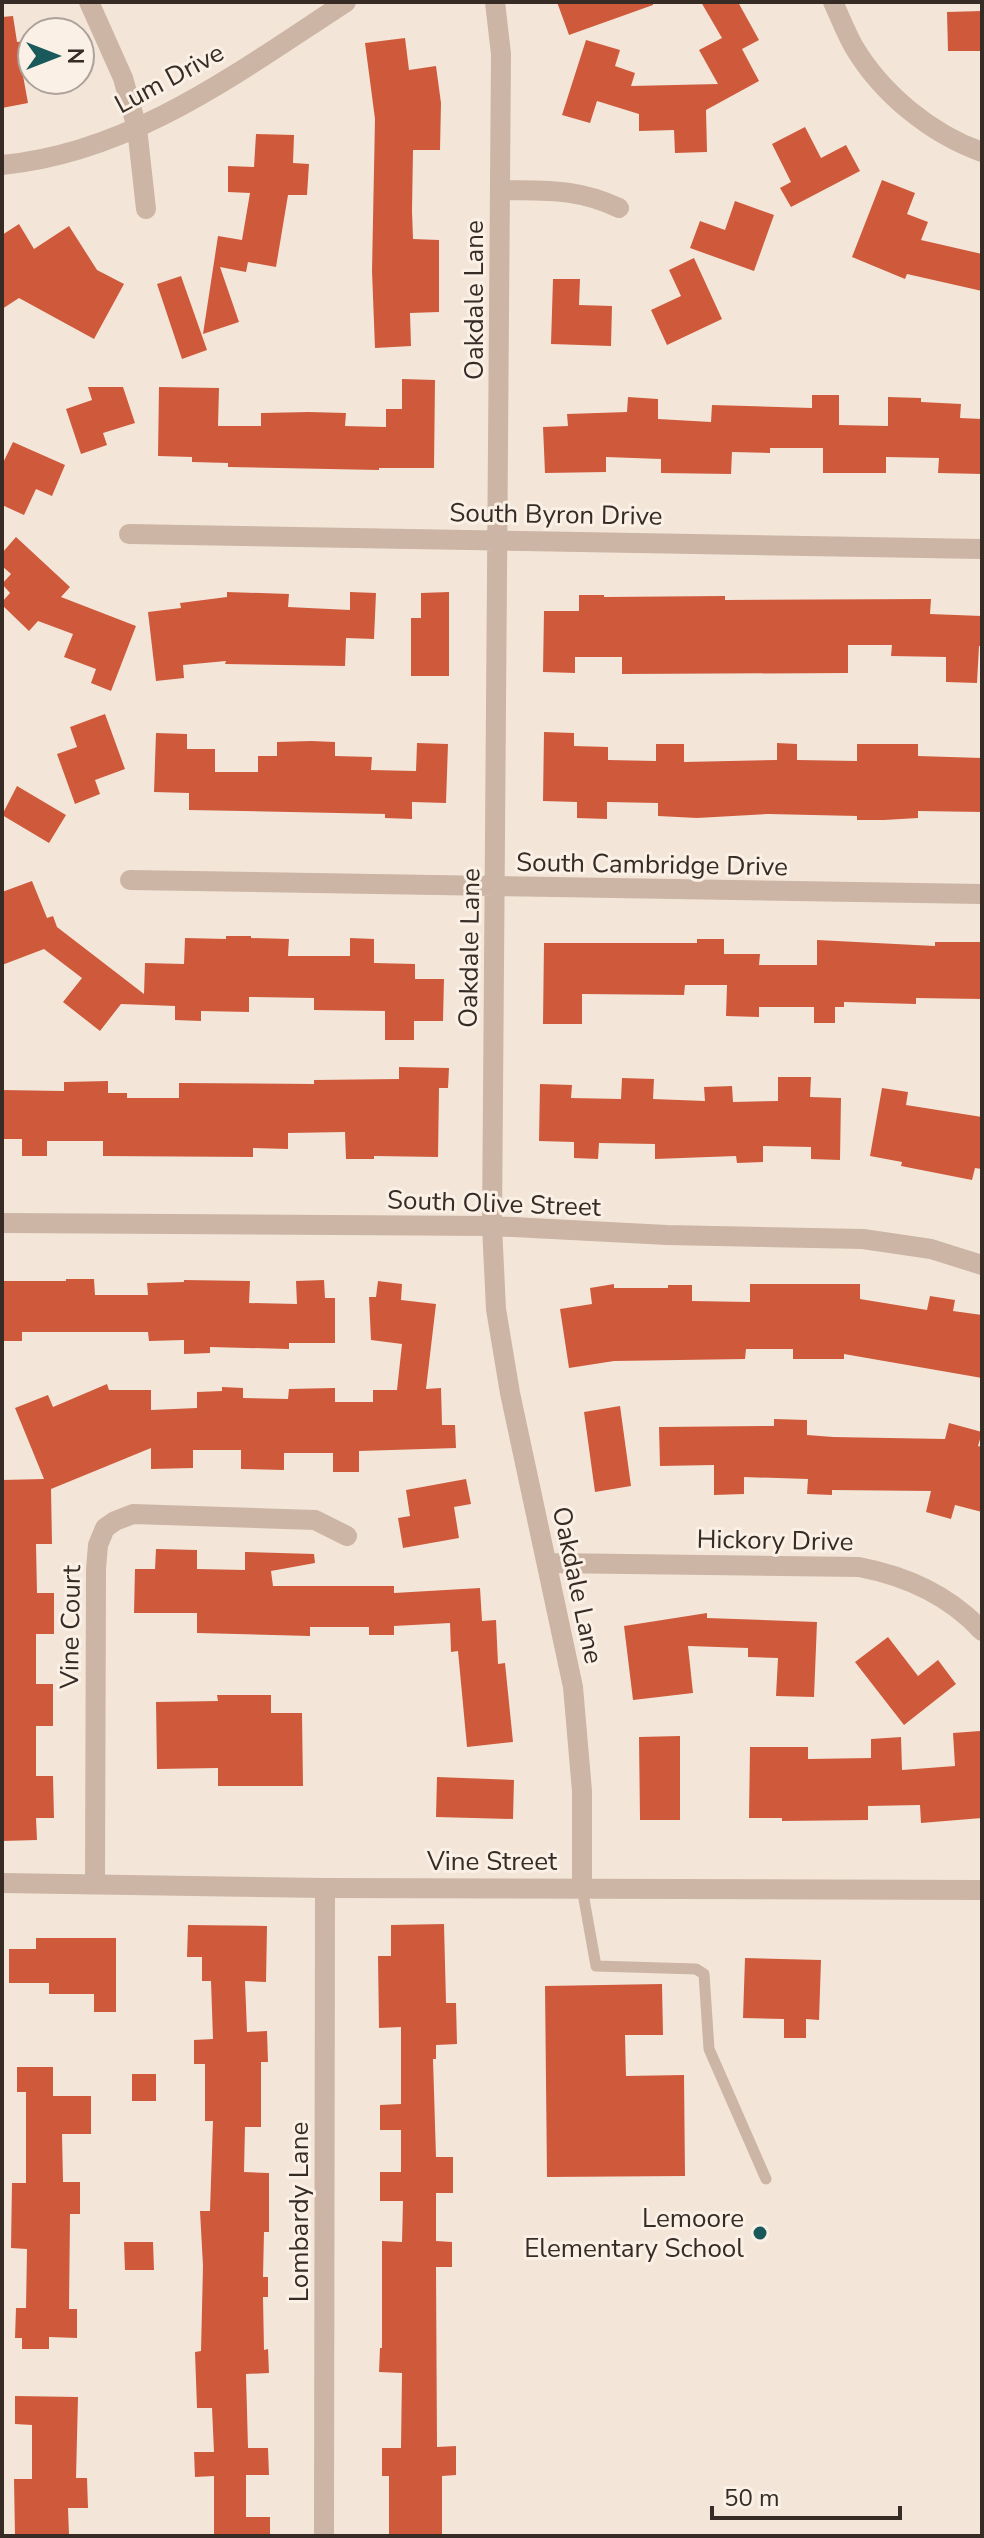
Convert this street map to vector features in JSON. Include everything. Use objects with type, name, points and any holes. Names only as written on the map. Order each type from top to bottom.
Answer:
[{"type":"street","points":[[89,2],[123,78],[137,128],[146,209]]},
{"type":"street","name":"Lum Drive","points":[[2,165],[75,151],[137,128],[206,93],[346,2]]},
{"type":"street","name":"Oakdale Lane","points":[[495,2],[501,54],[501,190],[492,1226],[496,1309],[510,1393],[549,1563],[573,1687],[582,1791],[582,1887]]},
{"type":"street","points":[[833,2],[855,49],[894,97],[929,125],[982,152]]},
{"type":"street","points":[[501,190],[574,192],[619,208]]},
{"type":"street","name":"South Byron Drive","points":[[129,534],[982,549]]},
{"type":"street","name":"South Cambridge Drive","points":[[130,880],[982,894]]},
{"type":"street","name":"South Olive Street","points":[[2,1223],[492,1226],[667,1235],[863,1239],[931,1249],[982,1265]]},
{"type":"street","name":"Vine Court","points":[[95,1883],[96,1569],[98,1545],[105,1528],[133,1514],[198,1515],[315,1520],[347,1536]]},
{"type":"street","name":"Hickory Drive","points":[[549,1563],[859,1567],[884,1572],[933,1592],[968,1616],[982,1631]]},
{"type":"street","name":"Vine Street","points":[[2,1883],[325,1888],[982,1890]]},
{"type":"street","name":"Lombardy Lane","points":[[324,2536],[325,1888]]},
{"type":"lane","points":[[582,1887],[596,1966],[700,1969],[704,1974],[709,2049],[766,2179]]},
{"type":"building","points":[[557,2],[653,2],[653,5],[569,35]]},
{"type":"building","points":[[701,2],[738,2],[759,40],[742,49],[759,81],[706,110],[707,152],[675,153],[674,130],[639,131],[639,114],[597,101],[590,123],[562,115],[586,40],[620,50],[615,66],[635,73],[631,86],[718,84],[699,50],[722,38]]},
{"type":"building","points":[[982,11],[982,51],[948,51],[947,12]]},
{"type":"building","points":[[13,16],[16,96],[27,96],[28,103],[2,108],[2,17]]},
{"type":"building","points":[[405,38],[409,70],[436,66],[441,103],[440,150],[413,150],[412,211],[413,239],[439,240],[439,312],[410,313],[411,346],[375,348],[372,271],[375,119],[365,43]]},
{"type":"building","points":[[805,127],[821,158],[846,145],[860,171],[791,207],[780,188],[791,182],[772,144]]},
{"type":"building","points":[[256,134],[294,135],[293,163],[309,164],[307,195],[288,195],[276,267],[248,262],[246,272],[220,267],[239,322],[203,334],[218,236],[242,240],[250,193],[228,192],[228,166],[254,167]]},
{"type":"building","points":[[882,180],[915,193],[907,214],[928,222],[921,240],[982,254],[982,291],[907,274],[905,279],[852,257]]},
{"type":"building","points":[[735,201],[774,215],[754,271],[690,248],[700,221],[725,230]]},
{"type":"building","points":[[19,224],[34,249],[69,226],[97,270],[124,284],[94,339],[19,298],[2,309],[2,235]]},
{"type":"building","points":[[694,258],[722,319],[667,345],[651,310],[681,296],[669,270]]},
{"type":"building","points":[[181,276],[207,350],[182,359],[157,284]]},
{"type":"building","points":[[553,279],[580,279],[579,305],[612,306],[611,346],[551,344]]},
{"type":"building","points":[[402,379],[435,380],[434,468],[228,467],[228,463],[192,462],[192,457],[158,456],[159,387],[219,388],[218,426],[261,426],[261,413],[309,412],[346,413],[345,426],[386,427],[386,409],[402,409]]},
{"type":"building","points":[[88,387],[123,387],[135,423],[103,433],[107,445],[81,454],[66,409],[92,400]]},
{"type":"building","points":[[812,395],[839,395],[839,425],[888,426],[888,397],[961,404],[960,418],[982,419],[982,474],[938,473],[939,458],[886,457],[886,473],[823,473],[823,448],[770,448],[770,453],[732,452],[731,474],[661,473],[661,459],[606,457],[606,472],[545,473],[543,427],[568,426],[567,414],[627,412],[628,397],[658,399],[658,419],[711,422],[712,405],[812,408]]},
{"type":"building","points":[[13,442],[65,465],[52,496],[36,489],[24,515],[2,505],[2,465]]},
{"type":"building","points":[[16,537],[70,587],[61,597],[136,626],[111,691],[91,683],[96,669],[64,657],[73,634],[38,621],[29,631],[2,605],[10,593],[2,584],[11,574],[2,566],[2,553]]},
{"type":"building","points":[[227,592],[289,594],[288,607],[350,610],[350,592],[376,593],[374,639],[346,638],[345,666],[225,664],[226,661],[183,665],[184,678],[156,681],[148,612],[181,608],[180,603],[227,597]]},
{"type":"building","points":[[449,592],[449,676],[411,676],[411,618],[421,618],[421,593]]},
{"type":"building","points":[[579,595],[725,596],[725,600],[931,599],[930,614],[982,616],[977,683],[946,682],[946,657],[891,656],[892,645],[848,645],[848,673],[622,674],[622,657],[575,657],[575,673],[543,672],[544,611],[579,611]]},
{"type":"building","points":[[105,714],[125,769],[95,780],[100,794],[75,804],[57,754],[77,747],[70,727]]},
{"type":"building","points":[[544,732],[574,733],[574,746],[608,747],[608,760],[656,761],[656,744],[684,744],[684,762],[777,760],[777,743],[797,744],[797,760],[857,761],[857,744],[918,744],[918,756],[982,758],[982,812],[918,811],[918,818],[884,820],[857,820],[857,816],[768,814],[697,818],[658,816],[658,803],[607,802],[607,819],[577,818],[577,802],[543,801]]},
{"type":"building","points":[[156,733],[187,734],[187,749],[215,749],[215,772],[258,772],[258,756],[277,756],[277,742],[311,741],[335,742],[335,756],[372,757],[371,770],[416,771],[417,743],[448,744],[446,803],[412,802],[412,819],[385,818],[385,814],[189,810],[189,793],[154,792]]},
{"type":"building","points":[[17,786],[66,815],[49,843],[2,815]]},
{"type":"building","points":[[32,881],[47,918],[53,916],[57,927],[144,994],[145,963],[184,964],[185,938],[251,936],[289,939],[288,956],[350,956],[350,938],[374,939],[374,963],[415,964],[415,979],[444,979],[443,1021],[414,1021],[414,1040],[385,1040],[385,1011],[314,1010],[314,998],[249,997],[249,1012],[201,1011],[201,1021],[175,1020],[175,1006],[121,1004],[100,1031],[63,1002],[82,978],[44,949],[2,965],[2,892]]},
{"type":"building","points":[[697,939],[724,939],[724,954],[760,954],[759,965],[817,965],[817,940],[935,946],[935,942],[982,942],[982,999],[916,998],[916,1004],[844,1002],[844,1007],[835,1007],[835,1023],[814,1023],[814,1007],[759,1007],[759,1017],[726,1016],[727,985],[685,985],[684,995],[582,994],[582,1024],[543,1024],[544,943],[697,943]]},
{"type":"building","points":[[399,1067],[449,1068],[448,1088],[439,1088],[438,1157],[346,1159],[345,1132],[288,1133],[288,1149],[253,1148],[253,1157],[103,1156],[103,1141],[47,1141],[47,1156],[22,1156],[22,1139],[2,1139],[2,1090],[64,1091],[64,1082],[108,1081],[108,1093],[127,1093],[127,1098],[179,1098],[179,1083],[314,1084],[314,1080],[399,1079]]},
{"type":"building","points":[[778,1077],[811,1077],[810,1097],[841,1098],[840,1160],[811,1159],[811,1147],[763,1146],[763,1162],[737,1163],[736,1156],[655,1159],[655,1144],[599,1143],[598,1159],[574,1158],[574,1142],[539,1141],[540,1084],[572,1085],[571,1098],[621,1099],[622,1078],[654,1079],[653,1099],[705,1101],[704,1087],[732,1086],[733,1102],[778,1101]]},
{"type":"building","points":[[882,1088],[908,1092],[906,1105],[982,1117],[982,1169],[975,1168],[972,1180],[901,1166],[902,1162],[870,1156]]},
{"type":"building","points":[[94,1279],[95,1295],[148,1295],[147,1283],[250,1281],[249,1303],[297,1304],[296,1281],[324,1280],[325,1298],[335,1298],[335,1343],[289,1343],[289,1349],[210,1347],[210,1353],[184,1354],[184,1340],[149,1341],[148,1332],[22,1332],[22,1341],[2,1341],[2,1281]]},
{"type":"building","points":[[378,1281],[402,1284],[401,1300],[436,1304],[426,1389],[441,1388],[442,1425],[455,1425],[456,1448],[359,1451],[359,1472],[333,1472],[333,1453],[284,1453],[284,1470],[241,1469],[241,1450],[193,1450],[193,1468],[151,1469],[151,1448],[51,1489],[52,1544],[36,1544],[37,1593],[54,1593],[54,1634],[36,1634],[36,1684],[53,1684],[53,1726],[36,1726],[36,1776],[53,1776],[54,1818],[36,1818],[37,1840],[2,1841],[2,1480],[44,1479],[15,1408],[48,1395],[53,1407],[107,1384],[109,1390],[151,1390],[151,1410],[197,1408],[197,1392],[222,1391],[222,1387],[243,1388],[243,1398],[288,1399],[289,1389],[335,1388],[335,1402],[373,1402],[373,1390],[397,1390],[402,1344],[371,1340],[369,1297],[376,1297]]},
{"type":"building","points":[[614,1284],[614,1288],[692,1285],[692,1301],[750,1302],[750,1284],[860,1284],[860,1299],[927,1310],[930,1296],[955,1300],[953,1311],[982,1315],[982,1378],[844,1354],[844,1359],[793,1359],[793,1349],[746,1349],[745,1359],[614,1361],[569,1368],[560,1309],[592,1304],[590,1288]]},
{"type":"building","points":[[620,1406],[631,1486],[595,1492],[584,1412]]},
{"type":"building","points":[[774,1419],[807,1420],[807,1435],[833,1437],[945,1439],[949,1423],[982,1432],[978,1446],[982,1447],[982,1512],[955,1505],[951,1519],[926,1512],[931,1491],[832,1490],[832,1495],[807,1494],[808,1479],[744,1477],[744,1494],[714,1495],[714,1465],[660,1466],[659,1427],[774,1426]]},
{"type":"building","points":[[466,1479],[471,1504],[454,1507],[459,1538],[403,1548],[398,1518],[410,1516],[406,1490]]},
{"type":"building","points":[[156,1549],[197,1550],[197,1569],[245,1570],[245,1552],[314,1554],[315,1563],[271,1571],[273,1586],[394,1586],[394,1593],[480,1588],[482,1621],[496,1620],[498,1664],[505,1663],[513,1742],[467,1747],[458,1651],[451,1652],[450,1623],[394,1626],[394,1635],[369,1635],[369,1627],[310,1627],[310,1636],[197,1633],[197,1613],[134,1613],[135,1569],[155,1569]]},
{"type":"building","points":[[707,1613],[707,1618],[817,1622],[814,1697],[776,1696],[778,1658],[748,1657],[748,1648],[688,1646],[693,1693],[633,1700],[624,1626]]},
{"type":"building","points":[[888,1637],[918,1676],[938,1660],[956,1684],[904,1725],[855,1662]]},
{"type":"building","points":[[217,1695],[271,1695],[271,1713],[302,1713],[303,1786],[218,1786],[218,1768],[157,1769],[156,1702],[218,1701]]},
{"type":"building","points":[[980,1731],[982,1818],[921,1823],[920,1805],[868,1806],[868,1820],[782,1821],[782,1818],[749,1818],[750,1747],[808,1747],[808,1759],[871,1758],[871,1739],[901,1737],[902,1770],[955,1766],[953,1733]]},
{"type":"building","points":[[680,1736],[680,1820],[640,1820],[639,1737]]},
{"type":"building","points":[[437,1777],[514,1780],[513,1819],[436,1817]]},
{"type":"building","points":[[444,1924],[446,2003],[456,2003],[457,2044],[436,2045],[436,2059],[433,2059],[436,2157],[453,2157],[453,2193],[436,2193],[436,2241],[452,2242],[452,2267],[436,2267],[437,2447],[456,2446],[456,2475],[442,2476],[442,2536],[389,2536],[389,2476],[382,2476],[382,2448],[401,2448],[402,2373],[379,2372],[382,2348],[382,2241],[402,2242],[403,2201],[380,2201],[380,2172],[401,2172],[401,2130],[380,2130],[380,2105],[401,2104],[401,2027],[379,2028],[378,1956],[391,1956],[391,1925]]},
{"type":"building","points":[[188,1925],[267,1926],[266,1982],[245,1981],[247,2032],[267,2031],[268,2062],[261,2062],[261,2127],[245,2127],[244,2172],[269,2173],[269,2232],[264,2232],[263,2277],[268,2277],[268,2297],[263,2297],[264,2350],[268,2349],[269,2373],[246,2374],[248,2448],[268,2448],[269,2475],[246,2475],[246,2517],[270,2517],[270,2536],[214,2536],[214,2476],[195,2477],[194,2452],[214,2452],[212,2408],[197,2408],[195,2352],[201,2351],[203,2266],[200,2211],[210,2211],[213,2121],[205,2121],[205,2064],[194,2064],[194,2040],[213,2039],[211,1981],[202,1981],[202,1957],[187,1957]]},
{"type":"building","points":[[36,1938],[116,1938],[116,2012],[94,2012],[94,1994],[49,1994],[49,1983],[9,1983],[9,1949],[36,1949]]},
{"type":"building","points":[[745,1958],[821,1960],[819,2020],[806,2019],[806,2038],[784,2038],[784,2019],[743,2018]]},
{"type":"building","points":[[662,1984],[663,2035],[625,2035],[626,2076],[684,2075],[685,2176],[547,2177],[545,1986]]},
{"type":"building","points":[[17,2067],[53,2067],[53,2096],[91,2096],[91,2134],[62,2134],[63,2182],[80,2182],[80,2214],[70,2214],[69,2309],[77,2309],[77,2338],[49,2337],[49,2349],[22,2349],[22,2338],[15,2338],[16,2308],[26,2308],[27,2249],[11,2248],[12,2183],[26,2183],[26,2092],[17,2092]]},
{"type":"building","points":[[132,2074],[156,2074],[156,2101],[132,2101]]},
{"type":"building","points":[[124,2242],[153,2242],[154,2270],[125,2270]]},
{"type":"building","points":[[15,2396],[78,2397],[76,2478],[87,2478],[88,2508],[68,2508],[69,2535],[15,2536],[14,2479],[32,2479],[32,2425],[15,2424]]},
{"type":"place","name":"Lemoore Elementary School","points":[[760,2233]]}]
